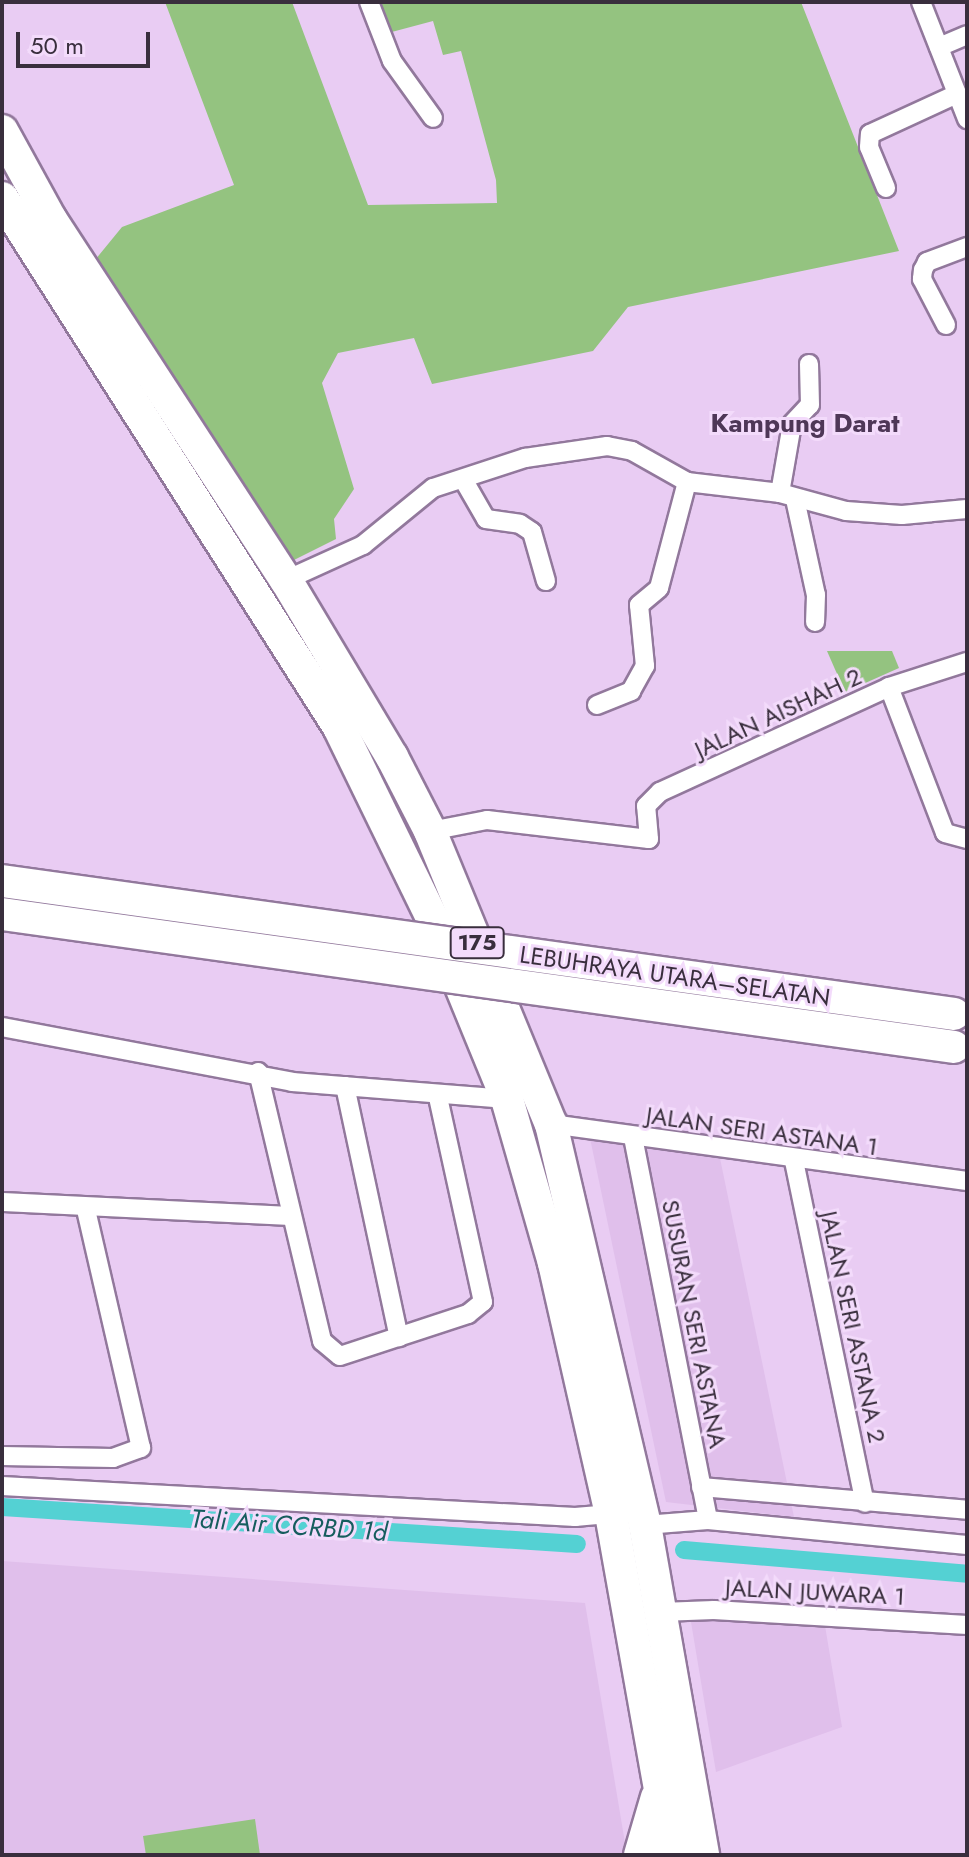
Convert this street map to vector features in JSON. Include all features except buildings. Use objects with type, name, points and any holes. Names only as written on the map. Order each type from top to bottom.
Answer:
[{"type":"highway","name":"175","points":[[2,131],[51,220],[286,580],[392,757],[430,831],[551,1124],[645,1525],[703,1855]]},
{"type":"highway","name":"175","points":[[2,198],[13,236],[339,727],[437,928],[507,1099],[554,1263],[611,1514],[672,1855]]},
{"type":"highway","name":"LEBUHRAYA UTARA–SELATAN","points":[[2,881],[961,1016]]},
{"type":"highway","name":"LEBUHRAYA UTARA–SELATAN","points":[[2,914],[961,1048]]},
{"type":"highway","points":[[640,1855],[659,1784]]},
{"type":"street","points":[[369,2],[392,61],[433,118]]},
{"type":"street","points":[[921,2],[967,119]]},
{"type":"street","points":[[939,47],[967,35]]},
{"type":"street","points":[[886,188],[869,147],[870,134],[957,94]]},
{"type":"street","points":[[946,325],[922,279],[923,270],[927,262],[967,247]]},
{"type":"street","points":[[809,364],[810,405],[792,424],[788,496],[816,595],[815,622]]},
{"type":"street","points":[[286,580],[363,545],[421,494],[525,458],[607,446],[632,451],[687,482],[788,496],[884,515],[967,509]]},
{"type":"street","points":[[463,479],[486,519],[520,524],[532,532],[546,581]]},
{"type":"street","points":[[597,705],[631,691],[645,666],[639,605],[659,588],[687,482]]},
{"type":"street","name":"JALAN AISHAH 2","points":[[430,831],[487,820],[649,839],[646,806],[660,792],[889,687],[967,662]]},
{"type":"street","points":[[889,687],[945,833],[967,839]]},
{"type":"street","points":[[2,1027],[345,1086],[438,1097],[507,1099]]},
{"type":"street","points":[[258,1072],[322,1341],[331,1354],[340,1356],[468,1314],[483,1302],[438,1097]]},
{"type":"street","points":[[345,1086],[399,1337]]},
{"type":"street","name":"JALAN SERI ASTANA 1","points":[[551,1124],[794,1161],[967,1181]]},
{"type":"street","name":"SUSURAN SERI ASTANA","points":[[633,1137],[708,1520]]},
{"type":"street","name":"JALAN SERI ASTANA 2","points":[[794,1161],[865,1503]]},
{"type":"street","points":[[2,1202],[86,1209],[292,1216]]},
{"type":"street","points":[[2,1456],[113,1458],[141,1448],[86,1209]]},
{"type":"street","points":[[2,1486],[575,1517],[611,1514]]},
{"type":"street","points":[[701,1487],[967,1510]]},
{"type":"street","points":[[645,1525],[708,1520],[967,1545]]},
{"type":"street","name":"JALAN JUWARA 1","points":[[661,1612],[714,1610],[967,1626]]},
{"type":"shaded area","points":[[586,1119],[715,1134],[794,1517],[666,1502]]},
{"type":"shaded area","points":[[2,1561],[585,1603],[627,1855],[2,1855]]},
{"type":"shaded area","points":[[688,1604],[822,1608],[842,1727],[716,1772]]},
{"type":"green space","points":[[165,2],[292,2],[368,205],[497,203],[496,180],[461,51],[443,55],[433,21],[388,33],[379,2],[801,2],[899,251],[628,307],[593,351],[432,384],[414,338],[338,353],[322,383],[354,489],[334,519],[336,539],[288,563],[95,260],[122,227],[234,185]]},
{"type":"green space","points":[[827,651],[892,651],[899,668],[845,692]]},
{"type":"green space","points":[[255,1819],[260,1855],[146,1855],[143,1836]]},
{"type":"waterway","name":"Tali Air CCRBD 1d","points":[[2,1507],[577,1544]]},
{"type":"waterway","name":"Tali Air CCRBD 1d","points":[[684,1550],[967,1574]]},
{"type":"district","name":"Kampung Darat","points":[[805,424]]}]
